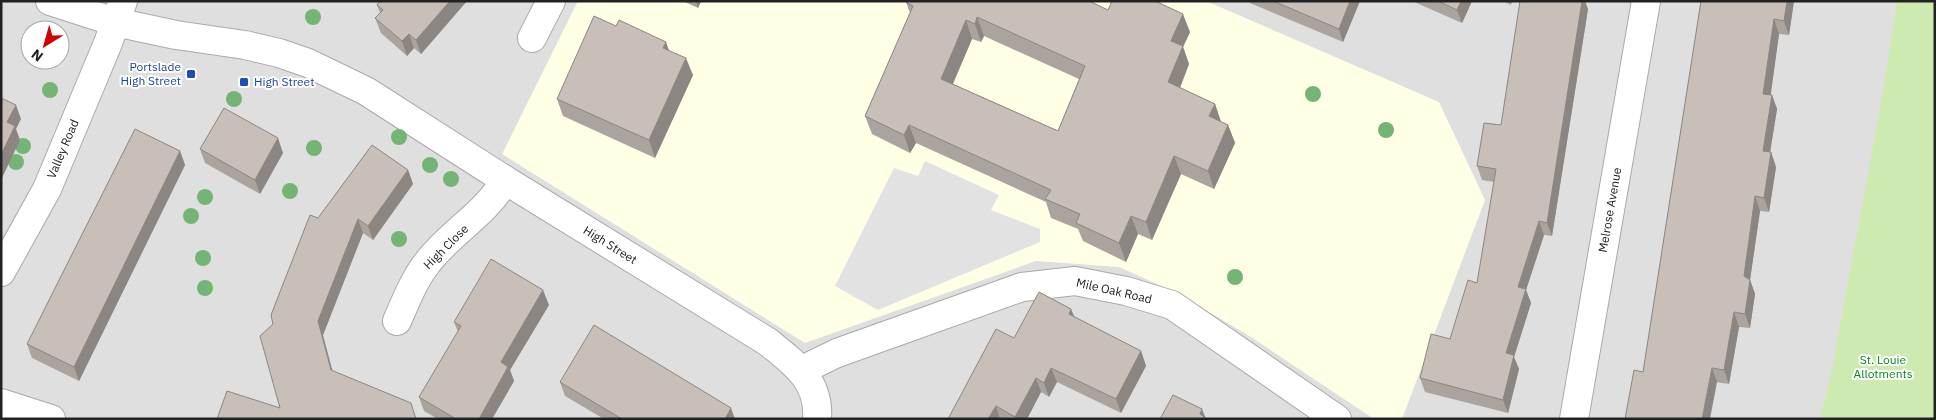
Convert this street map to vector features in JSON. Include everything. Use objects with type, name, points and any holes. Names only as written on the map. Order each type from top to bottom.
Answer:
[{"type":"street","name":"High Street","points":[[50,1],[119,12],[176,35],[245,45],[279,53],[308,63],[366,91],[505,180],[768,342],[802,370]]},
{"type":"street","points":[[532,38],[551,1]]},
{"type":"street","name":"Melrose Avenue","points":[[1574,419],[1646,1]]},
{"type":"street","name":"Valley Road","points":[[1,272],[47,189],[119,12]]},
{"type":"street","name":"High Close","points":[[397,321],[418,275],[428,261],[487,205],[505,180]]},
{"type":"street","name":"Mile Oak Road","points":[[802,370],[836,353],[1022,287],[1075,281],[1126,291],[1172,305],[1337,419]]},
{"type":"street","points":[[802,370],[812,388],[818,411],[817,419]]},
{"type":"street","points":[[1,403],[51,419]]},
{"type":"shaded area","points":[[1,1],[1935,1],[1935,419],[1,419]]},
{"type":"shaded area","points":[[578,1],[1206,1],[1439,102],[1485,200],[1402,419],[1374,419],[1251,337],[1179,294],[1119,267],[1036,261],[805,343],[502,154]]},
{"type":"shaded area","points":[[925,161],[999,195],[991,210],[1040,229],[1040,242],[878,310],[835,286],[894,168],[918,176]]},
{"type":"green space","name":"St. Louie Allotments","points":[[1897,1],[1935,1],[1935,419],[1820,419],[1831,374],[1883,92]]},
{"type":"building","points":[[380,1],[450,1],[416,40],[409,34],[402,41],[375,18],[383,10],[377,5]]},
{"type":"building","points":[[1089,1],[1108,10],[1112,1],[1155,1],[1183,14],[1171,41],[1183,46],[1168,82],[1215,104],[1209,116],[1228,125],[1208,171],[1174,156],[1146,222],[1131,216],[1119,243],[1076,223],[1080,214],[1045,199],[1051,190],[909,125],[904,135],[865,116],[913,6],[906,2]],"holes":[[[977,17],[1085,66],[1058,131],[941,79],[966,20],[975,24]]]},
{"type":"building","points":[[1273,1],[1350,1],[1339,29]]},
{"type":"building","points":[[1438,1],[1461,1],[1457,10]]},
{"type":"building","points":[[1520,1],[1582,1],[1547,223],[1539,221],[1518,287],[1526,289],[1506,353],[1514,355],[1503,400],[1420,378],[1431,334],[1450,339],[1468,280],[1477,283],[1496,169],[1477,166],[1484,123],[1501,125]]},
{"type":"building","points":[[1701,1],[1787,1],[1784,21],[1774,19],[1763,94],[1772,95],[1763,151],[1771,152],[1764,198],[1755,196],[1744,276],[1750,280],[1745,314],[1734,312],[1724,370],[1712,368],[1702,419],[1625,419],[1634,370],[1643,372]]},
{"type":"building","points":[[594,16],[616,26],[619,20],[666,42],[663,48],[686,58],[649,140],[557,99]]},
{"type":"building","points":[[1,98],[16,105],[7,122],[15,126],[1,155]]},
{"type":"building","points":[[224,108],[278,138],[255,180],[200,149]]},
{"type":"building","points":[[135,129],[180,151],[74,367],[27,344]]},
{"type":"building","points":[[372,145],[408,170],[368,226],[358,219],[318,321],[331,370],[411,403],[416,419],[217,419],[227,391],[280,408],[260,336],[273,324],[271,315],[310,215],[318,218]]},
{"type":"building","points":[[491,259],[543,290],[501,362],[508,367],[479,419],[456,419],[419,397],[461,326],[454,322]]},
{"type":"building","points":[[1039,292],[1071,309],[1069,314],[1141,351],[1116,399],[1051,368],[1044,383],[1036,378],[1015,417],[996,406],[988,419],[948,419],[996,329],[1014,338]]},
{"type":"building","points":[[594,325],[731,408],[725,419],[622,419],[560,382]]},
{"type":"building","points":[[1173,395],[1202,409],[1200,414],[1207,419],[1160,419]]},
{"type":"place","name":"Portslade High Street","points":[[191,74]]},
{"type":"place","name":"High Street","points":[[244,82]]}]
